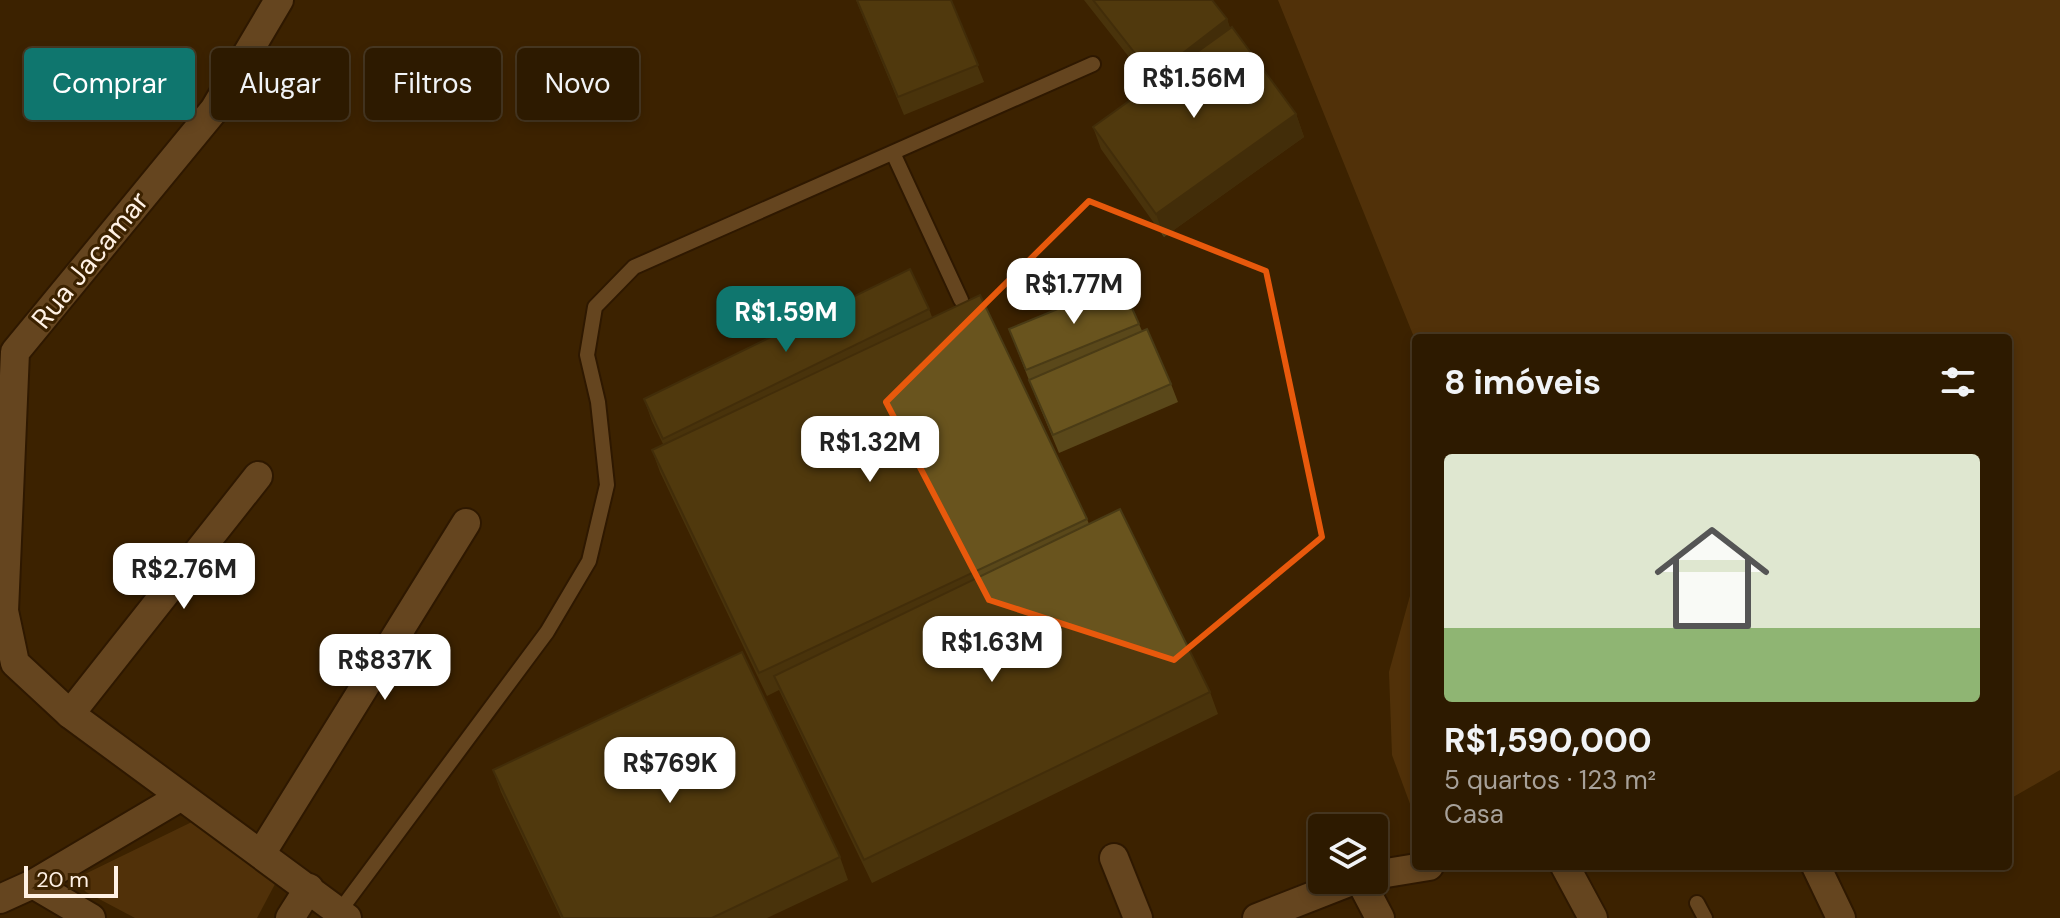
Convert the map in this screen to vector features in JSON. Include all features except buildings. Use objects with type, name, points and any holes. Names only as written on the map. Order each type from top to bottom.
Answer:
[{"type":"street","name":"Rua Jacamar","points":[[279,0],[214,110],[8,346],[4,611],[8,666],[180,797],[343,915]]},
{"type":"street","points":[[70,714],[258,476]]},
{"type":"street","points":[[261,854],[466,523]]},
{"type":"street","points":[[0,899],[33,884],[180,797]]},
{"type":"street","points":[[1114,858],[1138,918]]},
{"type":"street","points":[[1388,873],[1412,869]]},
{"type":"street","points":[[1567,870],[1593,918]]},
{"type":"street","points":[[1818,870],[1841,918]]},
{"type":"street","points":[[33,884],[91,918]]},
{"type":"street","points":[[290,918],[309,888]]},
{"type":"street","points":[[1257,918],[1318,894]]},
{"type":"street","points":[[1367,894],[1380,918]]},
{"type":"lane","points":[[343,915],[547,632],[589,561],[607,485],[598,402],[587,355],[595,307],[634,267],[1093,64]]},
{"type":"lane","points":[[893,153],[961,300]]},
{"type":"lane","points":[[1697,903],[1705,918]]},
{"type":"highlighted area","points":[[1089,201],[1266,271],[1322,537],[1174,660],[989,600],[886,402]]},
{"type":"shaded area","points":[[1278,0],[2060,0],[2060,770],[2012,798],[2012,334],[1413,334]]},
{"type":"shaded area","points":[[1412,589],[1412,809],[1392,755],[1389,672]]},
{"type":"shaded area","points":[[198,819],[275,874],[275,884],[257,918],[135,918],[86,892],[79,884],[83,875]]}]
